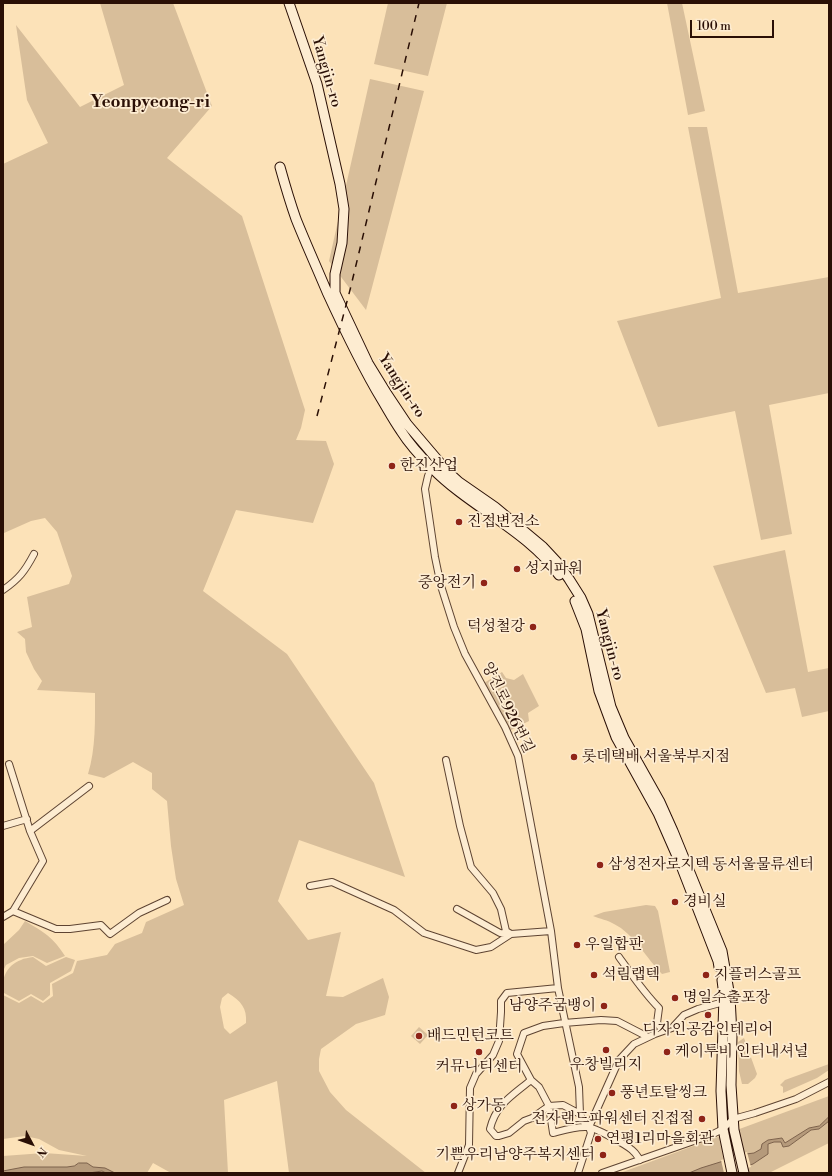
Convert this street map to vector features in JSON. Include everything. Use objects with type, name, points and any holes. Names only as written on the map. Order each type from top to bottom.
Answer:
[{"type":"main road","name":"Yangjin-ro","points":[[282,3],[311,87],[339,212],[336,245],[329,276],[328,292]]},
{"type":"main road","name":"Yangjin-ro","points":[[289,3],[302,38],[316,84],[340,184],[344,209],[342,243],[335,274],[335,293],[368,363],[407,424],[436,459],[459,482],[495,507],[543,547],[557,562],[581,598],[588,614],[611,707],[624,738],[660,802],[722,951],[730,997],[732,1035],[731,1085],[734,1130],[744,1173]]},
{"type":"main road","name":"Yangjin-ro","points":[[280,167],[296,218],[311,257],[353,348],[369,379],[401,432],[444,480],[535,548],[554,568],[568,588],[579,608],[586,629],[599,691],[616,737],[658,813],[680,863],[718,961],[724,1002],[721,1091],[723,1129],[732,1173]]},
{"type":"street","name":"양진로926번길","points":[[436,459],[431,467],[425,489],[441,586],[454,627],[465,654],[505,727],[518,756],[551,931],[564,1023],[579,1088],[580,1114]]},
{"type":"street","points":[[3,590],[23,573],[34,554]]},
{"type":"street","points":[[446,760],[460,826],[471,867],[493,893],[501,909],[506,931],[511,934]]},
{"type":"street","points":[[3,917],[13,911],[42,861],[30,831],[9,764]]},
{"type":"street","points":[[30,831],[90,786]]},
{"type":"street","points":[[3,826],[27,819]]},
{"type":"street","points":[[310,886],[332,882],[394,910],[424,932],[476,950],[491,947],[511,934]]},
{"type":"street","points":[[13,911],[56,929],[70,929],[101,925],[110,934],[139,913],[167,900]]},
{"type":"street","points":[[456,908],[500,933],[511,934],[551,931]]},
{"type":"street","points":[[619,957],[643,990],[659,1008],[657,1023],[663,1032]]},
{"type":"street","points":[[458,1173],[469,1145],[470,1088],[476,1074],[493,1055],[499,1041],[501,1001],[508,993],[558,988]]},
{"type":"street","points":[[578,1173],[591,1134],[589,1127],[619,1060],[634,1044],[672,1028],[684,1015],[698,1009],[724,1002]]},
{"type":"street","points":[[589,1127],[569,1128],[553,1133],[549,1106],[539,1087],[531,1080],[516,1054],[524,1033],[543,1026],[601,1020],[617,1021],[648,1038]]},
{"type":"street","points":[[531,1080],[502,1104],[493,1118],[490,1129],[496,1136],[509,1133],[524,1121],[532,1118],[549,1106],[563,1105],[580,1114],[586,1126],[610,1136],[634,1151],[640,1160]]},
{"type":"street","points":[[602,1173],[711,1135],[723,1129],[733,1119],[796,1099],[829,1082]]},
{"type":"shaded area","points":[[100,3],[173,3],[212,106],[167,158],[242,216],[305,410],[301,428],[296,440],[326,441],[334,464],[313,523],[236,510],[203,591],[287,654],[374,783],[405,877],[299,840],[278,901],[308,940],[341,932],[326,996],[343,997],[383,978],[389,997],[385,1015],[356,1024],[321,1049],[319,1071],[330,1092],[346,1110],[426,1173],[289,1173],[277,1081],[224,1100],[228,1173],[171,1173],[153,1163],[147,1173],[3,1173],[3,1156],[44,1153],[87,1156],[59,1150],[39,1139],[25,1136],[3,1139],[3,995],[19,1003],[31,996],[43,1003],[53,996],[52,984],[73,973],[77,961],[107,955],[115,944],[142,933],[146,922],[184,905],[176,879],[167,801],[152,789],[152,773],[133,762],[104,778],[88,774],[94,744],[95,693],[37,690],[42,681],[34,669],[26,652],[25,639],[17,632],[32,627],[27,597],[69,584],[72,576],[57,532],[45,518],[31,521],[4,533],[3,530],[3,164],[48,143],[27,100],[16,25],[80,107],[124,85]],"holes":[[[228,993],[240,1002],[244,1009],[246,1023],[230,1034],[224,1028],[220,1007],[222,998]]]},
{"type":"shaded area","points":[[388,3],[447,3],[428,76],[374,64]]},
{"type":"shaded area","points":[[667,3],[682,3],[705,111],[688,115]]},
{"type":"shaded area","points":[[370,79],[424,91],[366,310],[329,261]]},
{"type":"shaded area","points":[[688,127],[707,127],[738,293],[829,277],[829,393],[769,405],[792,534],[761,540],[735,411],[658,427],[617,321],[721,298]]},
{"type":"shaded area","points":[[785,550],[808,672],[829,668],[829,711],[802,717],[795,688],[766,693],[713,566]]},
{"type":"shaded area","points":[[502,672],[506,678],[514,680],[523,674],[539,706],[528,713],[529,721],[509,731],[484,683]]},
{"type":"shaded area","points":[[646,905],[655,906],[658,911],[670,972],[662,974],[634,940],[621,928],[609,921],[593,916],[604,912]]},
{"type":"shaded area","points":[[25,921],[38,928],[48,936],[65,956],[47,963],[33,956],[19,958],[6,965],[3,971],[3,945],[19,930]]},
{"type":"shaded area","points":[[33,957],[46,966],[66,957],[75,960],[71,971],[50,983],[50,995],[43,1001],[31,994],[19,1001],[4,993],[3,983],[8,969],[16,962]]},
{"type":"shaded area","name":"배드민턴코트","points":[[419,1027],[428,1035],[420,1044],[411,1036]]},
{"type":"shaded area","points":[[744,1038],[757,1074],[748,1084],[742,1084],[739,1071],[738,1042]]},
{"type":"shaded area","points":[[829,1064],[829,1070],[817,1078],[783,1093],[783,1087],[780,1085],[785,1080]]},
{"type":"shaded area","points":[[829,1096],[829,1117],[819,1126],[809,1128],[785,1144],[782,1138],[768,1140],[753,1163],[767,1154],[768,1144],[781,1142],[783,1147],[789,1146],[811,1130],[819,1129],[829,1121],[829,1143],[769,1173],[620,1173]]},
{"type":"shaded area","points":[[829,1117],[829,1121],[819,1129],[811,1130],[789,1146],[783,1147],[781,1142],[768,1144],[768,1154],[753,1164],[722,1173],[689,1173],[746,1154],[754,1153],[761,1149],[762,1144],[768,1140],[782,1138],[785,1143],[809,1128],[819,1126]]},
{"type":"shaded area","points":[[79,1163],[87,1163],[93,1167],[105,1168],[115,1173],[106,1173],[102,1171],[89,1173],[3,1173],[3,1171],[24,1167],[67,1167],[74,1166]]},
{"type":"pier","points":[[747,1152],[751,1167],[724,1173],[721,1160]]},
{"type":"railway","points":[[317,416],[350,290],[419,3]]},
{"type":"place","name":"한진산업","points":[[392,466]]},
{"type":"place","name":"진접변전소","points":[[459,522]]},
{"type":"place","name":"성지파워","points":[[517,569]]},
{"type":"place","name":"중앙전기","points":[[484,583]]},
{"type":"place","name":"덕성철강","points":[[533,627]]},
{"type":"place","name":"롯데택배 서울북부지점","points":[[574,757]]},
{"type":"place","name":"삼성전자로지텍 동서울물류센터","points":[[600,865]]},
{"type":"place","name":"경비실","points":[[675,902]]},
{"type":"place","name":"우일합판","points":[[577,945]]},
{"type":"place","name":"석림랩텍","points":[[594,975]]},
{"type":"place","name":"지플러스골프","points":[[706,975]]},
{"type":"place","name":"명일수출포장","points":[[675,998]]},
{"type":"place","name":"남양주굼뱅이","points":[[604,1006]]},
{"type":"place","name":"디자인공감인테리어","points":[[708,1015]]},
{"type":"place","name":"배드민턴코트","points":[[419,1036]]},
{"type":"place","name":"우창빌리지","points":[[606,1050]]},
{"type":"place","name":"커뮤니티센터","points":[[479,1052]]},
{"type":"place","name":"케이투비 인터내셔널","points":[[667,1052]]},
{"type":"place","name":"풍년토탈씽크","points":[[612,1093]]},
{"type":"place","name":"상가동","points":[[454,1106]]},
{"type":"place","name":"전자랜드파워센터 진접점","points":[[702,1119]]},
{"type":"place","name":"연평1리마을회관","points":[[598,1139]]},
{"type":"place","name":"기쁜우리남양주복지센터","points":[[603,1155]]},
{"type":"district","name":"Yeonpyeong-ri","points":[[150,103]]}]
